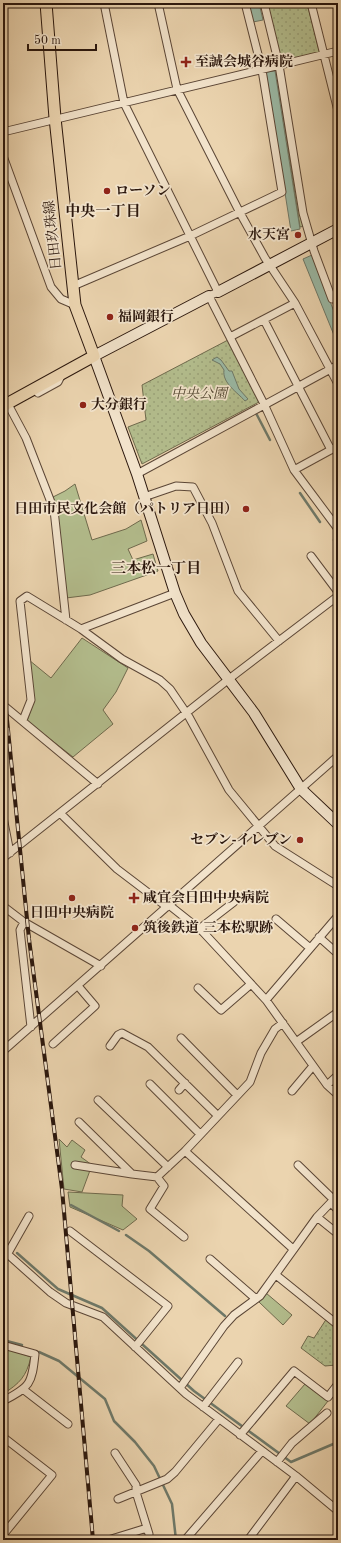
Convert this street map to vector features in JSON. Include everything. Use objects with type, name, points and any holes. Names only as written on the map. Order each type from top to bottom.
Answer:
[{"type":"main road","name":"日田玖珠線","points":[[46,3],[55,118],[75,305],[94,356]]},
{"type":"main road","points":[[6,407],[94,356]]},
{"type":"street","points":[[104,3],[124,103],[190,236],[230,337],[264,404],[294,470],[338,529]]},
{"type":"street","points":[[158,3],[177,89],[239,211],[269,265],[295,303],[338,384]]},
{"type":"street","points":[[73,286],[190,236],[239,211],[282,192],[262,68],[245,3]]},
{"type":"street","points":[[264,3],[279,65],[303,212],[312,243],[332,299],[338,296]]},
{"type":"street","points":[[311,3],[338,111]]},
{"type":"street","points":[[3,132],[55,118],[124,103],[262,68],[338,51]]},
{"type":"street","points":[[3,156],[51,287],[61,299],[75,305]]},
{"type":"street","points":[[338,229],[94,356],[137,474],[175,593],[184,614],[201,643],[254,713],[301,789],[338,824]]},
{"type":"street","points":[[230,337],[295,303]]},
{"type":"street","points":[[264,320],[331,450]]},
{"type":"street","points":[[137,474],[338,365]]},
{"type":"street","points":[[3,412],[6,407],[26,438],[54,510],[66,620]]},
{"type":"street","points":[[294,470],[338,446]]},
{"type":"street","points":[[144,497],[176,486],[193,487],[212,523],[238,591],[279,641]]},
{"type":"street","points":[[310,556],[338,592]]},
{"type":"street","points":[[82,629],[175,593]]},
{"type":"street","points":[[23,720],[31,700],[20,601],[27,596],[82,629],[122,659],[160,680],[170,689],[187,714],[229,790],[260,826],[274,846],[338,886]]},
{"type":"street","points":[[3,858],[187,714],[229,679],[338,596]]},
{"type":"street","points":[[3,705],[23,720],[98,784]]},
{"type":"street","points":[[3,1051],[338,756]]},
{"type":"street","points":[[60,814],[116,870],[199,929],[266,1000],[327,1085],[338,1095]]},
{"type":"street","points":[[3,817],[10,853]]},
{"type":"street","points":[[199,929],[234,902]]},
{"type":"street","points":[[3,906],[24,922],[101,966]]},
{"type":"street","points":[[266,1000],[337,916]]},
{"type":"street","points":[[276,919],[310,948]]},
{"type":"street","points":[[24,922],[20,930],[31,1027]]},
{"type":"street","points":[[319,937],[338,954]]},
{"type":"street","points":[[198,988],[221,1010],[251,984]]},
{"type":"street","points":[[53,1044],[95,1006],[78,986]]},
{"type":"street","points":[[296,1042],[338,1012]]},
{"type":"street","points":[[157,1177],[185,1151],[217,1115],[250,1082],[261,1054],[275,1029],[283,1023]]},
{"type":"street","points":[[110,1046],[118,1035],[122,1033],[148,1047],[217,1115]]},
{"type":"street","points":[[181,1038],[237,1095]]},
{"type":"street","points":[[292,1091],[313,1066]]},
{"type":"street","points":[[327,1085],[338,1075]]},
{"type":"street","points":[[179,1090],[185,1083]]},
{"type":"street","points":[[150,1084],[200,1134]]},
{"type":"street","points":[[98,1100],[168,1167]]},
{"type":"street","points":[[79,1122],[132,1174]]},
{"type":"street","points":[[185,1151],[293,1249]]},
{"type":"street","points":[[75,1164],[157,1177],[164,1186],[150,1209],[184,1237]]},
{"type":"street","points":[[298,1165],[334,1199],[338,1210]]},
{"type":"street","points":[[180,1388],[224,1326],[234,1315],[256,1299],[276,1275],[317,1217],[334,1199]]},
{"type":"street","points":[[29,1216],[6,1251],[50,1292],[72,1306],[103,1318],[180,1388],[218,1419],[278,1461],[338,1511]]},
{"type":"street","points":[[317,1217],[338,1234]]},
{"type":"street","points":[[70,1231],[168,1306],[135,1347]]},
{"type":"street","points":[[210,1259],[256,1299]]},
{"type":"street","points":[[276,1275],[338,1325]]},
{"type":"street","points":[[3,1345],[35,1354],[33,1374],[24,1390],[3,1401]]},
{"type":"street","points":[[203,1406],[238,1362]]},
{"type":"street","points":[[240,1435],[294,1371],[328,1397],[338,1384]]},
{"type":"street","points":[[24,1390],[68,1424]]},
{"type":"street","points":[[278,1461],[292,1443],[327,1413]]},
{"type":"street","points":[[118,1499],[167,1479],[175,1472],[218,1419]]},
{"type":"street","points":[[3,1535],[52,1475],[4,1440]]},
{"type":"street","points":[[185,1540],[262,1451]]},
{"type":"street","points":[[106,1538],[148,1531],[136,1492],[136,1485],[115,1453]]},
{"type":"street","points":[[248,1540],[296,1476]]},
{"type":"green space","points":[[282,3],[307,3],[320,54],[281,60],[268,6]]},
{"type":"green space","points":[[279,70],[305,226],[300,227],[276,71]]},
{"type":"green space","name":"中央公園","points":[[228,340],[259,402],[142,464],[128,427],[146,420],[142,385]]},
{"type":"green space","points":[[75,484],[92,540],[126,529],[141,520],[147,541],[128,549],[133,560],[153,554],[158,571],[90,595],[66,598],[53,497]]},
{"type":"green space","points":[[82,638],[128,668],[116,692],[103,710],[113,724],[73,757],[27,721],[34,701],[29,660],[51,678]]},
{"type":"green space","points":[[59,1139],[67,1147],[72,1140],[85,1150],[81,1157],[92,1165],[82,1192],[64,1189]]},
{"type":"green space","points":[[68,1192],[123,1195],[122,1206],[137,1219],[123,1230],[70,1207]]},
{"type":"green space","points":[[266,1293],[292,1315],[283,1325],[259,1302]]},
{"type":"green space","points":[[327,1318],[338,1327],[338,1362],[336,1365],[325,1366],[301,1348],[308,1336],[314,1338]]},
{"type":"green space","points":[[3,1347],[31,1357],[27,1370],[22,1379],[3,1394]]},
{"type":"green space","points":[[305,1384],[328,1401],[310,1424],[286,1406]]},
{"type":"shaded area","points":[[249,3],[259,3],[263,20],[253,22]]},
{"type":"shaded area","points":[[275,71],[300,229],[291,231],[266,72]]},
{"type":"shaded area","points":[[312,255],[338,322],[338,345],[303,259]]},
{"type":"shaded area","points":[[217,357],[229,371],[232,371],[239,389],[248,399],[245,401],[225,379],[224,370],[220,364],[212,360]]},
{"type":"waterway","points":[[257,415],[270,440]]},
{"type":"waterway","points":[[300,493],[320,522]]},
{"type":"waterway","points":[[334,540],[338,545]]},
{"type":"waterway","points":[[71,1205],[119,1231]]},
{"type":"waterway","points":[[126,1235],[149,1251],[225,1316]]},
{"type":"waterway","points":[[3,1243],[9,1246]]},
{"type":"waterway","points":[[17,1253],[58,1289],[102,1308],[194,1391],[291,1462],[338,1442]]},
{"type":"waterway","points":[[3,1340],[22,1345]]},
{"type":"waterway","points":[[39,1352],[59,1361],[105,1399],[114,1421],[135,1442],[154,1466],[172,1504],[176,1540]]},
{"type":"railway","points":[[3,680],[29,939],[62,1189],[93,1540]]},
{"type":"place","name":"至誠会城谷病院","points":[[186,62]]},
{"type":"place","name":"ローソン","points":[[107,191]]},
{"type":"place","name":"水天宮","points":[[298,235]]},
{"type":"place","name":"福岡銀行","points":[[110,317]]},
{"type":"place","name":"大分銀行","points":[[83,405]]},
{"type":"place","name":"日田市民文化会館（パトリア日田）","points":[[246,509]]},
{"type":"place","name":"セブン-イレブン","points":[[300,840]]},
{"type":"place","name":"日田中央病院","points":[[72,898]]},
{"type":"place","name":"咸宜会日田中央病院","points":[[134,898]]},
{"type":"place","name":"筑後鉄道 三本松駅跡","points":[[135,928]]},
{"type":"district","name":"中央一丁目","points":[[103,212]]},
{"type":"district","name":"三本松一丁目","points":[[156,569]]}]
